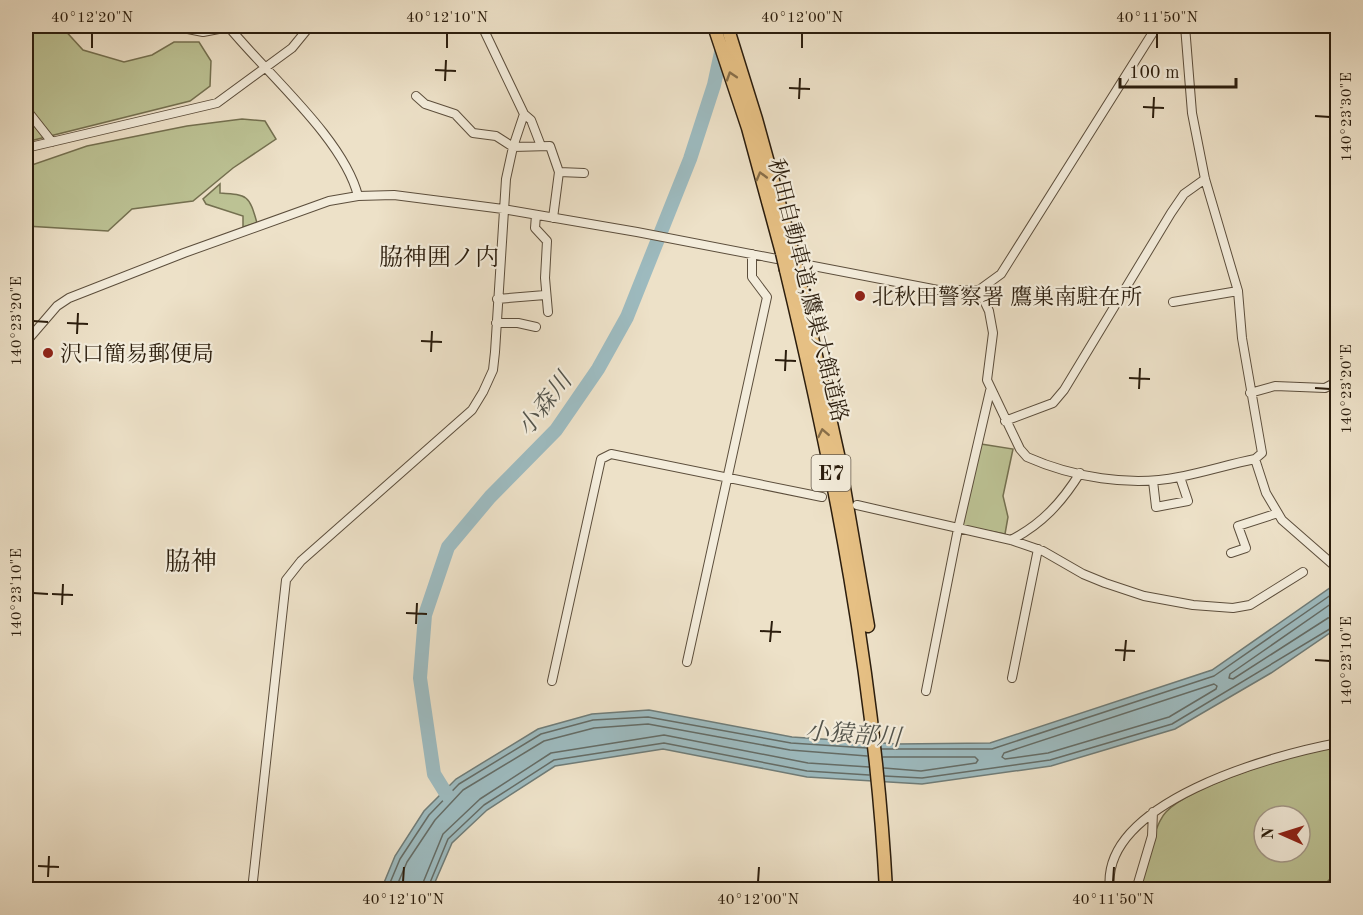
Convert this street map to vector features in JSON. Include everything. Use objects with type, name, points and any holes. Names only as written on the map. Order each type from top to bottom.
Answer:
[{"type":"highway","name":"秋田自動車道;鷹巣大館道路","points":[[727,26],[791,270],[871,676],[894,890]]},
{"type":"highway","name":"秋田自動車道;鷹巣大館道路","points":[[715,29],[752,123]]},
{"type":"highway","name":"秋田自動車道;鷹巣大館道路","points":[[886,890],[887,841]]},
{"type":"street","points":[[173,26],[203,32],[229,26],[267,66],[343,161],[354,179],[358,196]]},
{"type":"street","points":[[26,148],[217,103],[292,48],[310,26]]},
{"type":"street","points":[[482,26],[524,114],[531,120],[541,146]]},
{"type":"street","points":[[26,342],[57,306],[69,298],[306,209],[329,201],[358,196],[394,195],[503,209],[637,232],[908,286],[954,292],[979,290],[1001,274],[1157,26]]},
{"type":"street","points":[[979,290],[989,310],[993,333],[987,365],[990,390],[1005,421],[1027,457],[1100,478],[1153,481],[1255,459],[1262,453],[1250,393],[1238,291],[1205,179],[1192,113],[1185,26]]},
{"type":"street","points":[[416,96],[425,104],[455,114],[473,133],[496,136],[513,147],[550,146],[559,172],[553,218]]},
{"type":"street","points":[[26,109],[52,142]]},
{"type":"street","points":[[252,890],[286,580],[301,561],[472,410],[483,392],[493,370],[503,209],[509,157],[524,114]]},
{"type":"street","points":[[559,172],[584,173]]},
{"type":"street","points":[[1005,421],[1053,403],[1064,390],[1171,213],[1184,194],[1205,179]]},
{"type":"street","points":[[536,215],[535,228],[547,241],[545,295],[548,312]]},
{"type":"street","points":[[687,662],[767,297],[752,277],[752,254]]},
{"type":"street","points":[[1173,302],[1238,291]]},
{"type":"street","points":[[497,299],[545,295]]},
{"type":"street","points":[[496,323],[518,323],[536,327]]},
{"type":"street","points":[[1250,393],[1275,386],[1325,388],[1338,381]]},
{"type":"street","points":[[926,692],[958,529],[990,390]]},
{"type":"street","points":[[552,681],[601,459],[611,454],[822,497]]},
{"type":"street","points":[[1255,459],[1266,493],[1278,513],[1317,552],[1338,569]]},
{"type":"street","points":[[1011,540],[1030,530],[1051,512],[1066,497],[1080,473]]},
{"type":"street","points":[[1153,481],[1156,507],[1188,501],[1180,477]]},
{"type":"street","points":[[857,505],[1011,540],[1038,549],[1083,574],[1105,583],[1144,596],[1193,605],[1233,608],[1250,605],[1303,572]]},
{"type":"street","points":[[1231,553],[1246,548],[1238,526],[1278,513]]},
{"type":"street","points":[[1012,678],[1038,549]]},
{"type":"street","points":[[1110,890],[1109,880],[1122,846],[1134,828],[1175,797],[1224,776],[1338,743]]},
{"type":"street","points":[[1136,890],[1152,836],[1153,812]]},
{"type":"green space","points":[[31,26],[61,26],[83,50],[124,62],[152,55],[174,42],[199,42],[211,61],[210,86],[190,101],[26,142],[26,29]]},
{"type":"green space","points":[[242,119],[265,121],[276,139],[233,168],[193,201],[132,209],[108,231],[26,226],[26,167],[87,146],[187,126]]},
{"type":"green space","points":[[220,184],[220,193],[246,198],[252,207],[257,223],[243,227],[243,216],[206,204],[203,199]]},
{"type":"green space","points":[[981,444],[1013,449],[1003,496],[1008,517],[1005,534],[962,526]]},
{"type":"green space","points":[[1337,746],[1337,872],[1320,889],[1138,890],[1157,827],[1166,812],[1198,791],[1221,781],[1298,755]]},
{"type":"water","points":[[1337,583],[1337,628],[1271,673],[1175,729],[1051,766],[922,784],[807,777],[663,749],[555,766],[487,810],[452,843],[432,889],[381,890],[395,856],[424,811],[456,779],[538,729],[592,714],[649,710],[792,737],[897,744],[990,743],[1212,670]]},
{"type":"waterway","name":"小森川","points":[[447,795],[434,774],[420,678],[425,615],[448,547],[490,497],[556,430],[598,369],[627,317],[690,159],[714,85],[723,43]]},
{"type":"place","name":"北秋田警察署 鷹巣南駐在所","points":[[860,296]]},
{"type":"place","name":"沢口簡易郵便局","points":[[48,353]]},
{"type":"district","name":"脇神囲ノ内","points":[[439,257]]},
{"type":"district","name":"脇神","points":[[191,561]]},
{"type":"water label","name":"小猿部川","points":[[853,734]]}]
